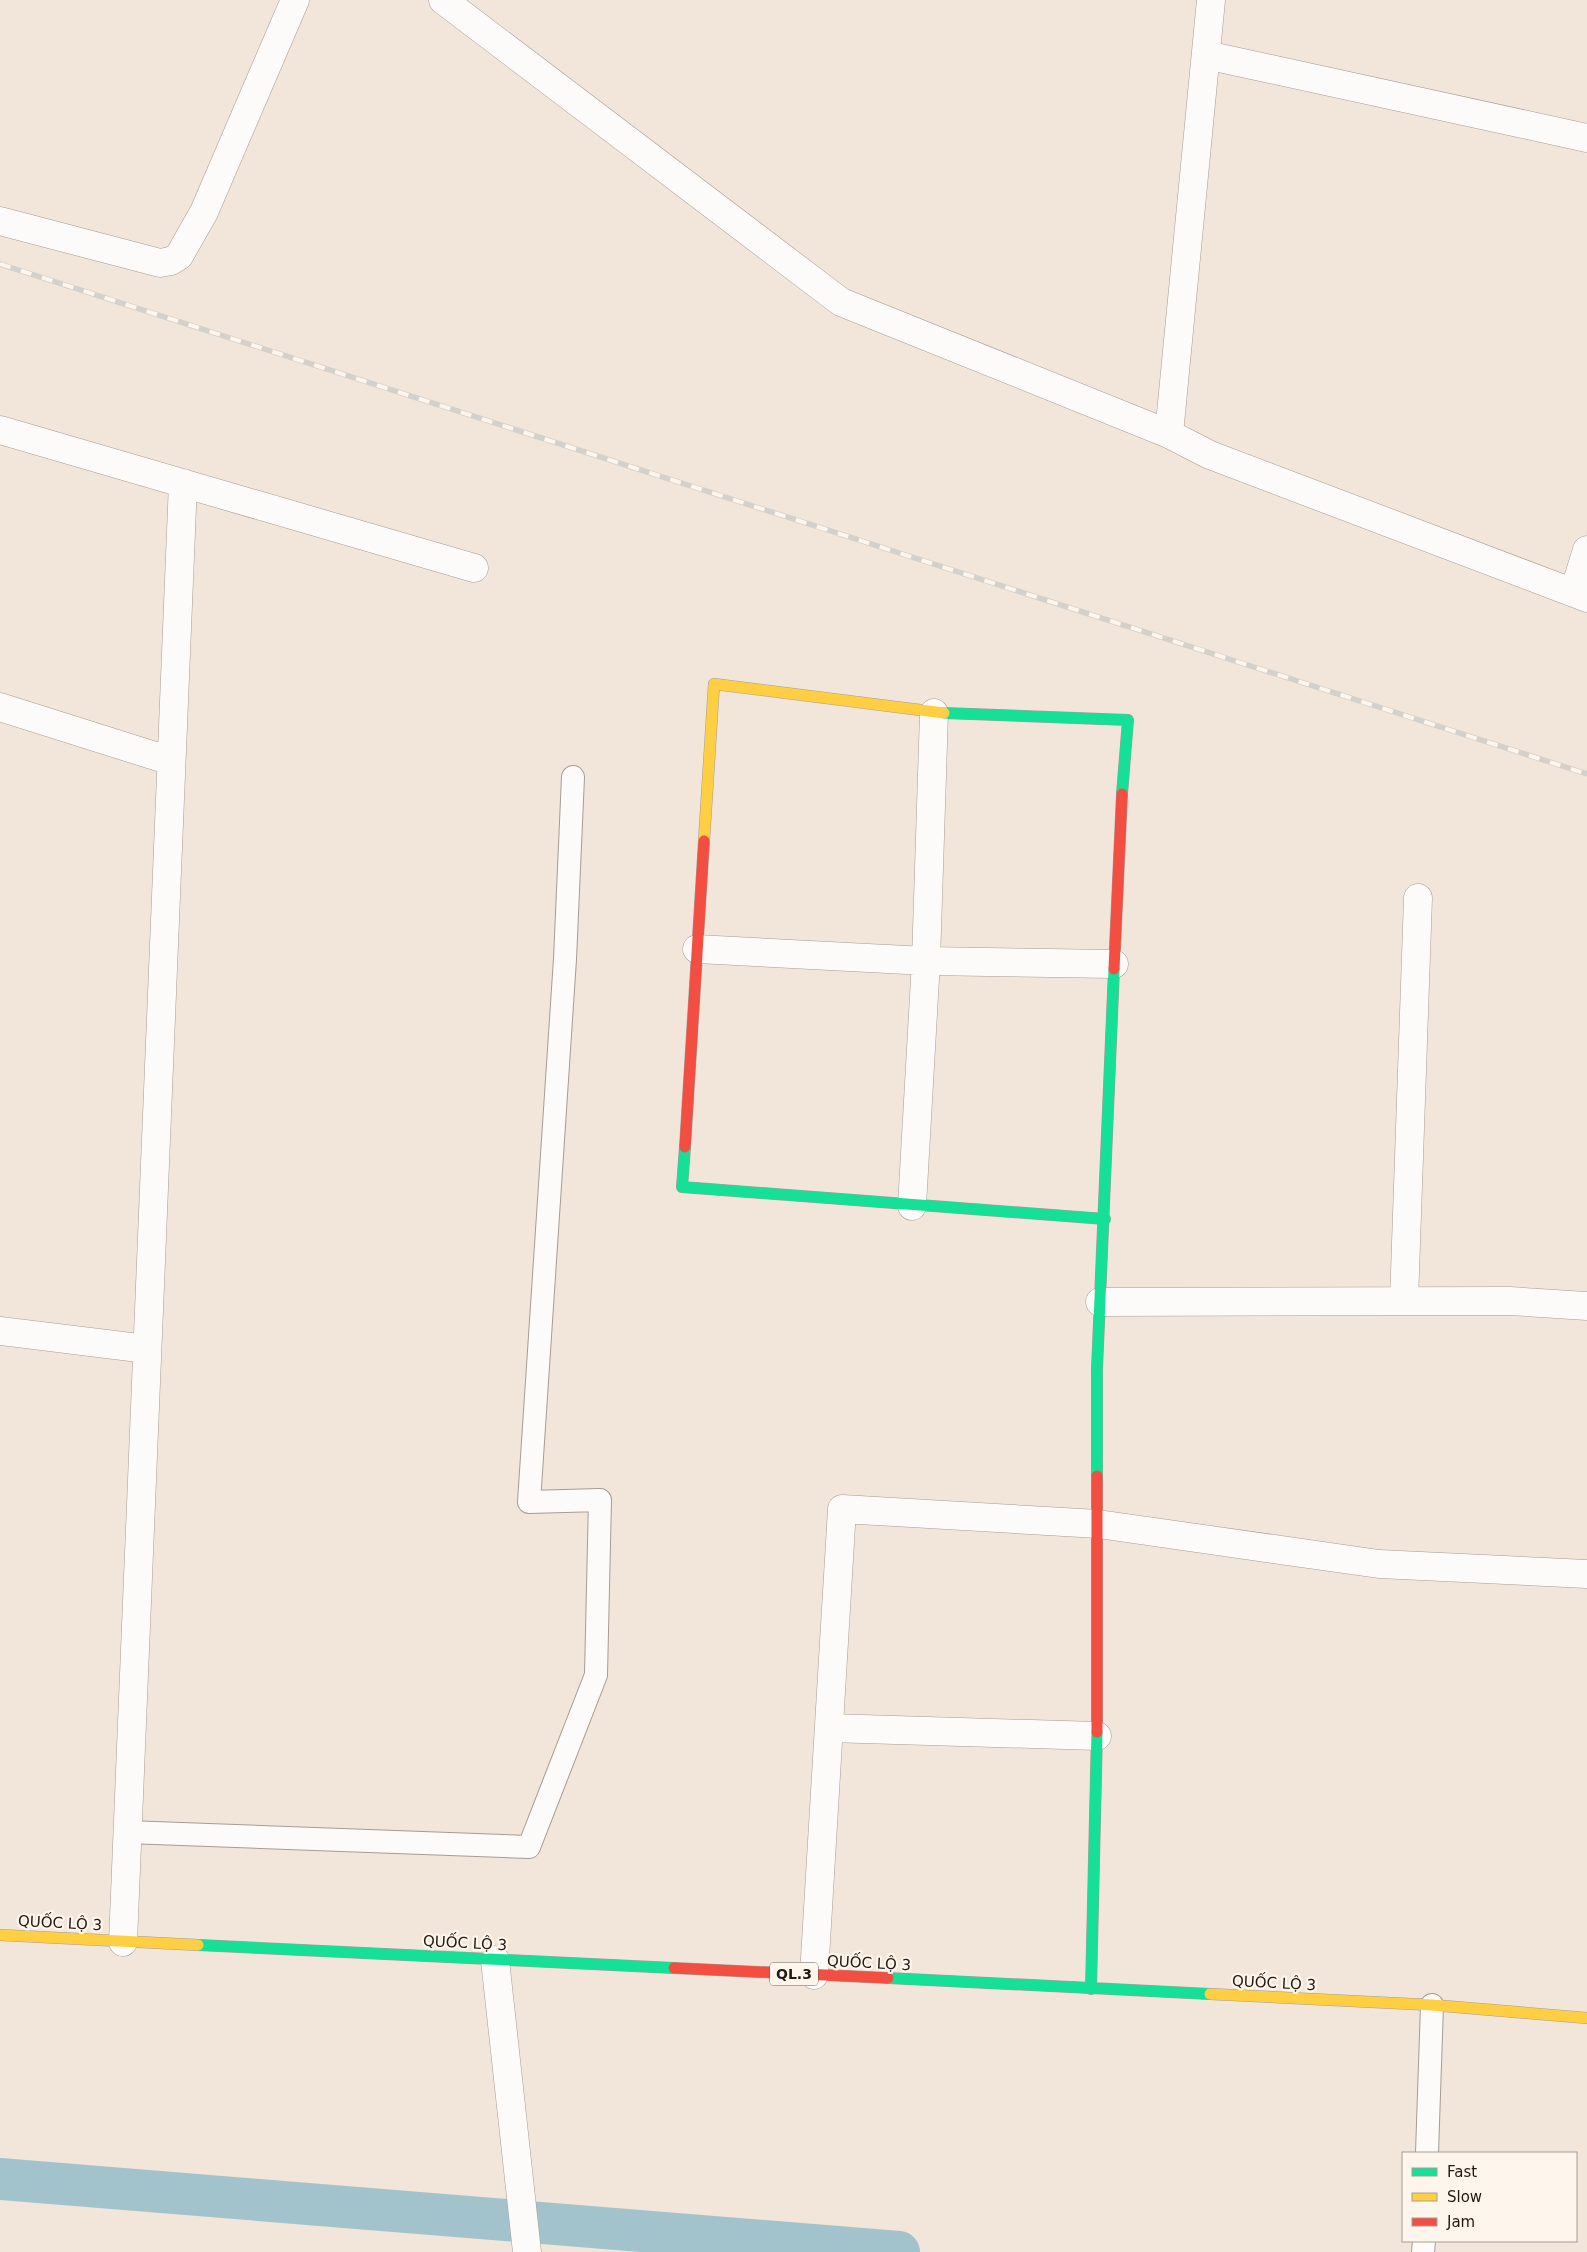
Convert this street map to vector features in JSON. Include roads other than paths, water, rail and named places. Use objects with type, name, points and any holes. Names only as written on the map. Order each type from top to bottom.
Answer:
[{"type":"main road","points":[[1090,1989],[1097,1736],[1097,1369],[1105,1219],[1119,834],[1128,720],[934,713],[714,684],[682,1187],[912,1206],[1105,1219]]},
{"type":"main road","name":"QUỐC LỘ 3","points":[[0,1935],[1432,2005],[1587,2018]]},
{"type":"street","points":[[0,220],[160,263],[171,261],[179,256],[204,212],[295,0]]},
{"type":"street","points":[[443,0],[841,302],[1169,434],[1210,455],[1580,595],[1587,550]]},
{"type":"street","points":[[1169,434],[1211,0]]},
{"type":"street","points":[[1206,55],[1587,138]]},
{"type":"street","points":[[0,430],[474,568]]},
{"type":"street","points":[[123,1942],[183,483]]},
{"type":"street","points":[[0,707],[171,760]]},
{"type":"street","points":[[912,1206],[926,961],[934,713]]},
{"type":"street","points":[[1404,1301],[1418,898]]},
{"type":"street","points":[[697,949],[926,961],[1114,964]]},
{"type":"street","points":[[1100,1302],[1510,1301],[1587,1306]]},
{"type":"street","points":[[0,1332],[147,1349]]},
{"type":"street","points":[[814,1975],[842,1509],[1098,1524],[1380,1564],[1587,1574]]},
{"type":"street","points":[[829,1728],[1097,1736]]},
{"type":"street","points":[[495,1960],[527,2252]]},
{"type":"lane","points":[[128,1832],[529,1847],[596,1675],[600,1500],[529,1502],[565,959],[573,777]]},
{"type":"lane","points":[[1427,2152],[1432,2005]]},
{"type":"waterway","points":[[0,2179],[899,2252]]},
{"type":"railway","points":[[0,264],[1587,774]]}]
